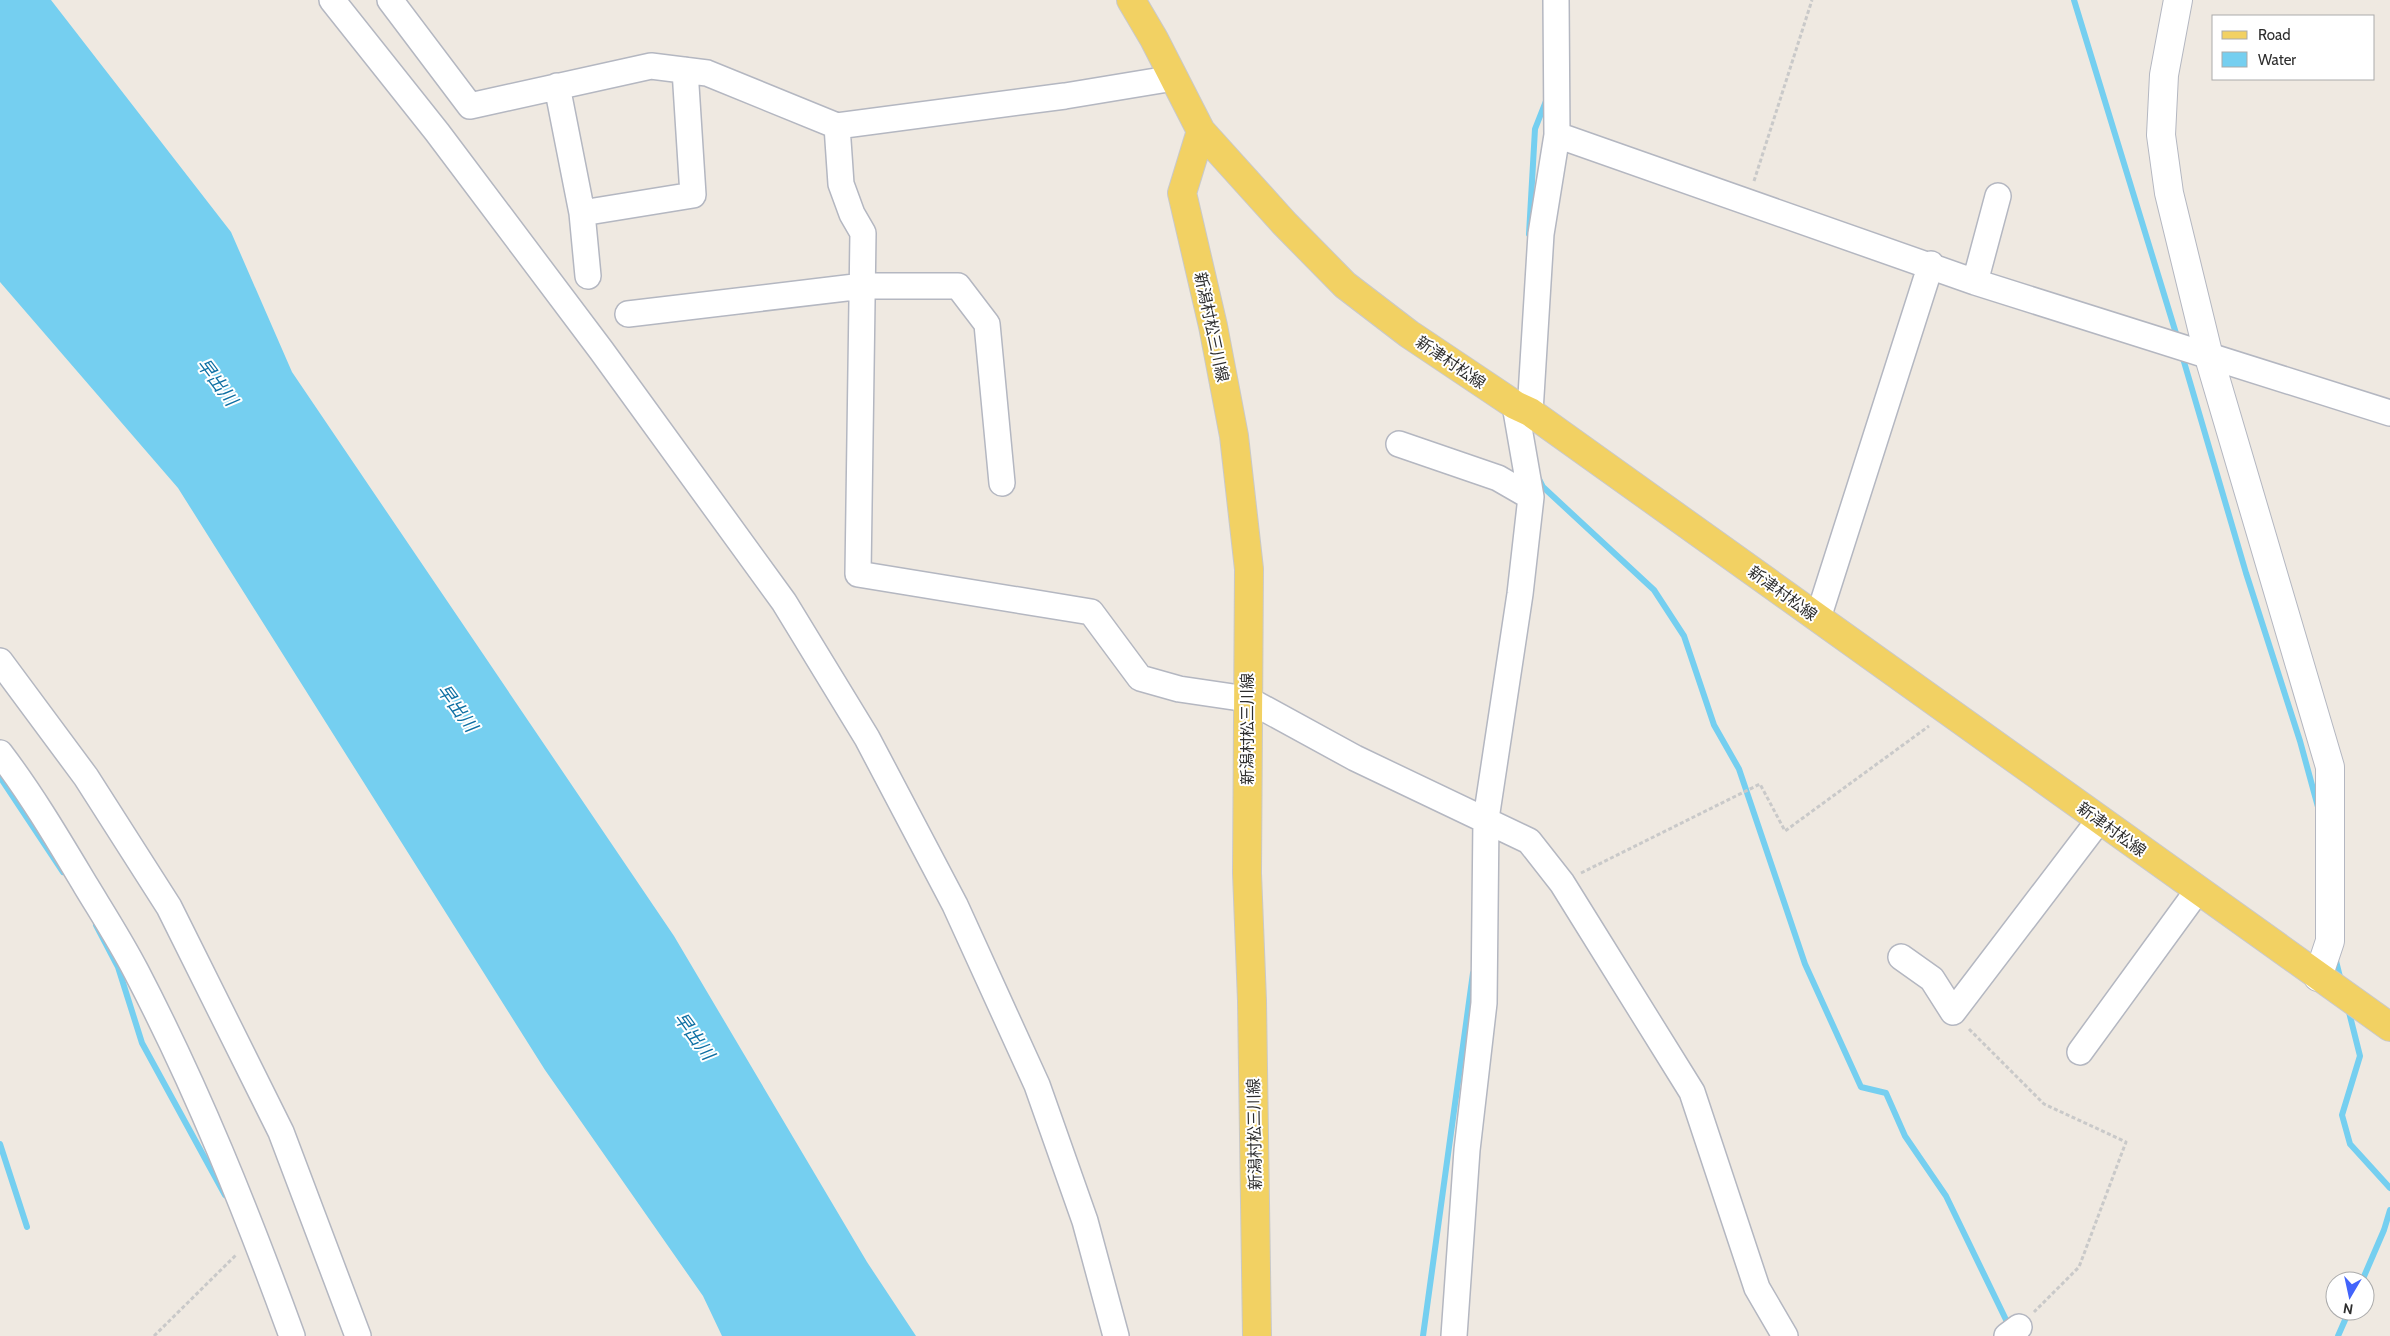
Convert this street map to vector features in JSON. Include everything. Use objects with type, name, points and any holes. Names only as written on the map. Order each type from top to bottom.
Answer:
[{"type":"main road","name":"新津村松線","points":[[1130,0],[1174,78],[1201,131],[1284,223],[1345,285],[1409,334],[1522,409],[1818,618],[1948,713],[2100,819],[2390,1027]]},
{"type":"main road","name":"新潟村松三川線","points":[[1201,131],[1182,193],[1213,326],[1234,436],[1249,569],[1247,873],[1252,1001],[1257,1336]]},
{"type":"street","points":[[332,0],[437,132],[636,397],[784,602],[867,738],[955,905],[1037,1085],[1086,1221],[1116,1336]]},
{"type":"street","points":[[390,0],[470,106],[651,66],[707,73],[837,126],[1065,96],[1174,78]]},
{"type":"street","points":[[1454,1336],[1467,1150],[1484,1003],[1486,819],[1520,594],[1531,497],[1522,409],[1541,234],[1557,135],[1556,0]]},
{"type":"street","points":[[2178,0],[2164,74],[2161,134],[2169,193],[2209,358],[2330,767],[2330,942],[2318,977]]},
{"type":"street","points":[[582,213],[693,195],[685,70]]},
{"type":"street","points":[[557,86],[582,213],[588,276]]},
{"type":"street","points":[[837,126],[841,184],[852,214],[863,233],[858,574],[1091,612],[1140,678],[1178,689],[1247,699],[1355,758],[1529,841],[1562,883],[1692,1092],[1757,1288],[1785,1336]]},
{"type":"street","points":[[1557,135],[1931,264],[1975,282],[2209,358],[2390,413]]},
{"type":"street","points":[[1975,282],[1998,196]]},
{"type":"street","points":[[1818,618],[1931,264]]},
{"type":"street","points":[[628,314],[863,286],[958,286],[987,324],[1002,483]]},
{"type":"street","points":[[1399,444],[1498,478],[1531,497]]},
{"type":"street","points":[[0,661],[86,777],[169,907],[281,1132],[358,1336]]},
{"type":"street","points":[[0,753],[18,776],[136,969],[197,1095],[241,1198],[292,1336]]},
{"type":"street","points":[[1901,957],[1932,979],[1953,1012],[2100,819]]},
{"type":"street","points":[[2080,1052],[2198,890]]},
{"type":"path","points":[[1749,201],[1812,0]]},
{"type":"path","points":[[1562,883],[1760,784],[1785,831],[1948,713]]},
{"type":"path","points":[[1953,1012],[2044,1104],[2126,1142],[2079,1267],[2013,1332]]},
{"type":"path","points":[[154,1336],[237,1254]]},
{"type":"water","name":"早出川","points":[[0,0],[51,0],[231,232],[292,372],[674,936],[867,1262],[916,1336],[722,1336],[703,1296],[545,1070],[178,488],[0,282]]},
{"type":"waterway","points":[[2074,0],[2178,340]]},
{"type":"waterway","points":[[1529,234],[1535,129],[1546,101]]},
{"type":"waterway","points":[[2182,355],[2246,573],[2300,741],[2318,807]]},
{"type":"waterway","points":[[1538,477],[1543,487],[1654,590],[1684,636],[1714,725],[1739,769],[1805,964],[1861,1087],[1886,1093],[1905,1136],[1946,1196],[2010,1328]]},
{"type":"waterway","points":[[0,777],[63,872]]},
{"type":"waterway","points":[[96,925],[118,967],[142,1043],[225,1195]]},
{"type":"waterway","points":[[2335,957],[2341,981]]},
{"type":"waterway","points":[[1423,1336],[1473,973]]},
{"type":"waterway","points":[[2348,1008],[2360,1056],[2342,1115],[2350,1144],[2390,1188]]},
{"type":"waterway","points":[[0,1144],[27,1227]]},
{"type":"waterway","points":[[2366,1271],[2384,1230],[2390,1210]]},
{"type":"waterway","points":[[2338,1336],[2345,1321]]}]
